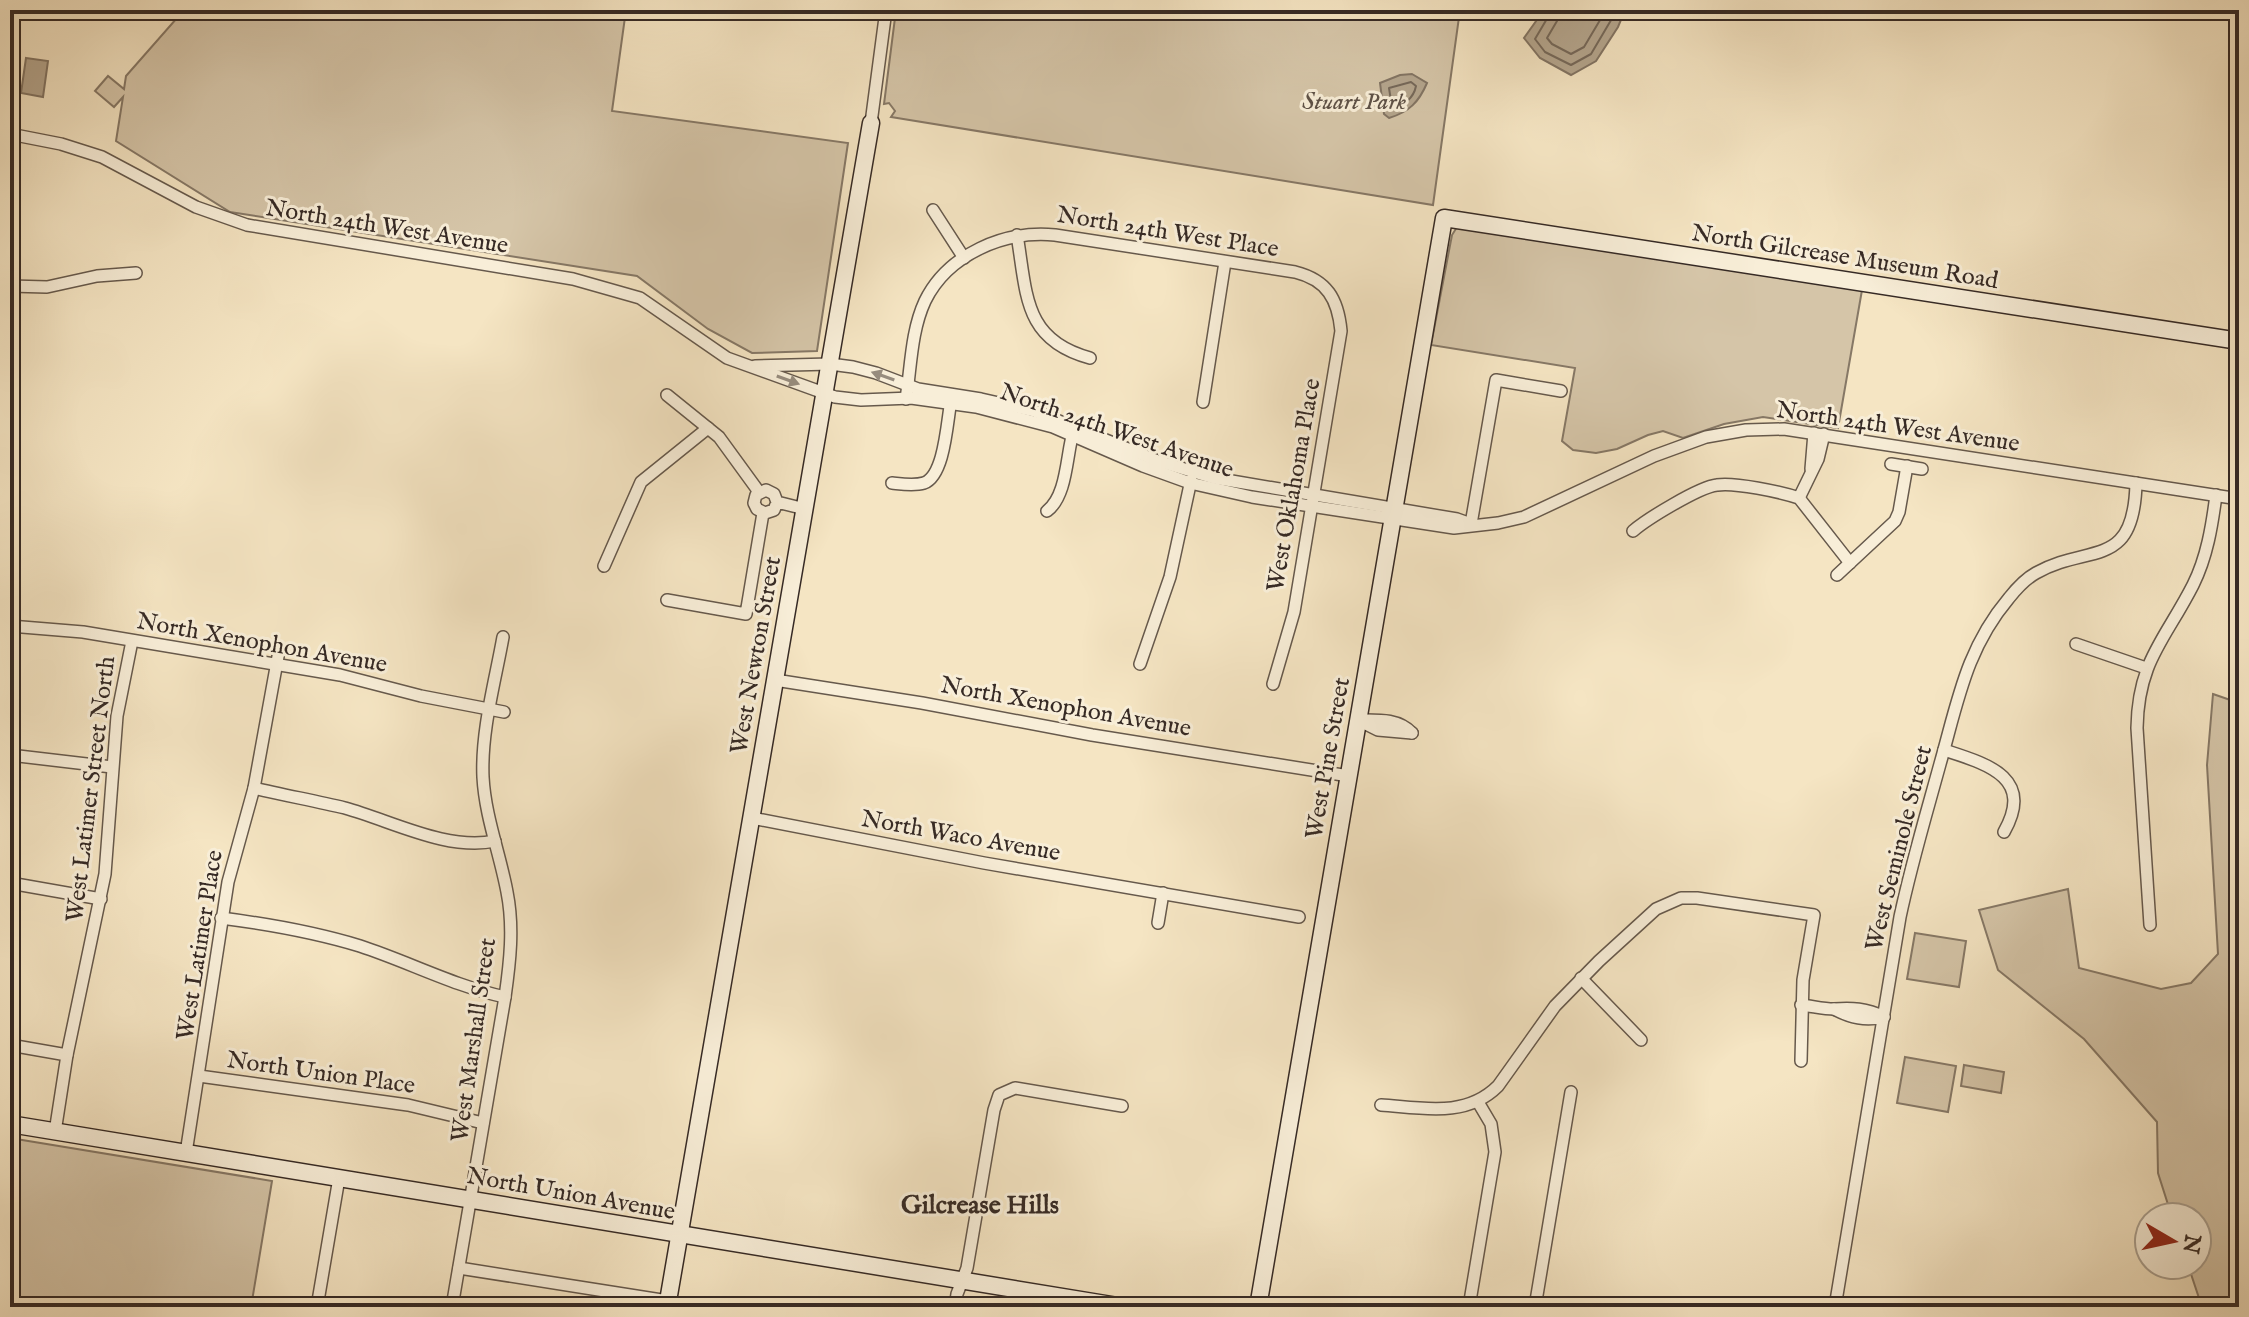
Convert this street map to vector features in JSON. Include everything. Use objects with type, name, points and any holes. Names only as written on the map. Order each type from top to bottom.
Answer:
[{"type":"street","name":"West Newton Street","points":[[667,1304],[871,123],[886,10]]},
{"type":"street","name":"North 24th West Avenue","points":[[10,134],[61,144],[102,157],[196,207],[247,225],[607,287],[652,304],[727,358],[825,394],[861,400],[951,398],[1017,406],[1191,478],[1394,514],[1454,528],[1524,517],[1654,456],[1706,437],[1764,429],[1819,434],[2239,499]]},
{"type":"street","points":[[933,210],[964,258]]},
{"type":"street","name":"North Gilcrease Museum Road","points":[[1444,218],[2239,341]]},
{"type":"street","name":"West Pine Street","points":[[1258,1307],[1444,218]]},
{"type":"street","points":[[1017,235],[1028,298],[1039,328],[1067,352],[1090,358]]},
{"type":"street","name":"North 24th West Place","points":[[906,399],[916,331],[925,302],[941,277],[985,246],[1017,235],[1055,235],[1305,275],[1331,292]]},
{"type":"street","points":[[1203,402],[1225,262]]},
{"type":"street","points":[[10,286],[47,287],[97,276],[136,273]]},
{"type":"street","name":"West Oklahoma Place","points":[[1273,684],[1289,635],[1341,331],[1340,312],[1331,292]]},
{"type":"street","name":"North 24th West Avenue","points":[[751,366],[830,364],[876,373],[951,398]]},
{"type":"street","points":[[1471,524],[1496,380],[1561,391]]},
{"type":"street","points":[[667,395],[725,444],[759,492]]},
{"type":"street","points":[[892,483],[922,484],[936,473],[951,398]]},
{"type":"street","points":[[604,566],[641,482],[708,428]]},
{"type":"street","points":[[1047,511],[1059,494],[1074,430]]},
{"type":"street","points":[[1799,498],[1818,459],[1819,434]]},
{"type":"street","points":[[1891,464],[1922,469]]},
{"type":"street","points":[[1837,575],[1895,521],[1907,466]]},
{"type":"street","points":[[1140,664],[1170,577],[1191,478]]},
{"type":"street","name":"West Seminole Street","points":[[1835,1307],[1906,888],[1969,664],[1990,622],[2021,584],[2053,565],[2104,551],[2119,541],[2133,515],[2136,483]]},
{"type":"street","points":[[1633,531],[1645,521],[1713,485],[1728,485],[1799,498],[1850,563]]},
{"type":"street","points":[[759,492],[770,492],[777,502],[805,509]]},
{"type":"street","points":[[759,492],[754,503],[763,513]]},
{"type":"street","points":[[2150,925],[2137,728],[2138,698],[2146,668],[2198,573],[2208,541],[2216,495]]},
{"type":"street","points":[[763,513],[774,510],[777,502]]},
{"type":"street","points":[[667,600],[746,614],[763,513]]},
{"type":"street","name":"North Xenophon Avenue","points":[[10,626],[54,628],[340,675],[504,712]]},
{"type":"street","name":"West Marshall Street","points":[[452,1307],[511,948],[510,910],[483,776],[490,710],[503,637]]},
{"type":"street","name":"West Latimer Street North","points":[[55,1132],[67,1055],[101,899],[108,848],[117,716],[132,641]]},
{"type":"street","points":[[2076,644],[2146,668]]},
{"type":"street","name":"West Latimer Place","points":[[186,1153],[221,918],[231,868],[254,788],[279,651]]},
{"type":"street","name":"North Xenophon Avenue","points":[[775,680],[1349,776]]},
{"type":"street","points":[[1944,750],[1982,762],[2004,777],[2012,791],[2015,807],[2004,832]]},
{"type":"street","points":[[10,755],[112,767]]},
{"type":"street","points":[[254,788],[343,808],[451,842],[495,841]]},
{"type":"street","name":"North Waco Avenue","points":[[752,818],[984,863],[1299,917]]},
{"type":"street","points":[[10,883],[101,899]]},
{"type":"street","points":[[1158,923],[1163,893]]},
{"type":"street","points":[[1381,1105],[1451,1109],[1478,1102],[1498,1086],[1555,1006],[1581,978],[1656,909],[1681,898],[1814,915],[1801,1005],[1801,1061]]},
{"type":"street","points":[[221,918],[278,926],[339,940],[461,986],[505,997]]},
{"type":"street","points":[[1581,978],[1641,1040]]},
{"type":"street","points":[[1801,1005],[1833,1009],[1847,1016],[1869,1020],[1884,1017]]},
{"type":"street","points":[[10,1045],[67,1055]]},
{"type":"street","name":"North Union Place","points":[[199,1076],[408,1105],[483,1123]]},
{"type":"street","points":[[955,1307],[973,1239],[994,1110],[1004,1091],[1015,1088],[1122,1106]]},
{"type":"street","points":[[1535,1307],[1571,1092]]},
{"type":"street","points":[[1469,1307],[1495,1152],[1491,1124],[1478,1102]]},
{"type":"street","name":"North Union Avenue","points":[[10,1124],[1124,1307]]},
{"type":"street","points":[[317,1307],[339,1178]]},
{"type":"street","points":[[459,1268],[667,1304]]},
{"type":"green space","points":[[184,10],[626,10],[612,111],[848,143],[817,351],[752,353],[708,329],[637,276],[230,212],[116,141],[123,97],[114,107],[95,91],[108,76],[124,89],[126,76]]},
{"type":"green space","name":"Stuart Park","points":[[896,10],[1460,10],[1433,205],[891,117],[895,111],[889,103],[884,104]]},
{"type":"green space","points":[[1457,227],[1862,290],[1838,428],[1763,417],[1724,424],[1683,438],[1663,431],[1617,449],[1596,453],[1573,450],[1562,441],[1575,368],[1431,345],[1452,235]]},
{"type":"green space","points":[[2213,694],[2239,703],[2239,1307],[2202,1307],[2193,1281],[2213,1281],[2213,1201],[2167,1201],[2158,1173],[2157,1122],[2084,1039],[1998,970],[1979,910],[2068,889],[2079,968],[2161,989],[2191,983],[2218,954],[2207,765]]},
{"type":"green space","points":[[1915,933],[1966,941],[1959,987],[1907,979]]},
{"type":"green space","points":[[1905,1057],[1956,1066],[1948,1112],[1897,1103]]},
{"type":"green space","points":[[1964,1065],[2004,1072],[2001,1093],[1961,1086]]},
{"type":"green space","points":[[10,1138],[272,1181],[251,1307],[10,1307]]},
{"type":"water","points":[[1544,10],[1625,10],[1596,61],[1571,75],[1540,58],[1524,38]]},
{"type":"water","points":[[26,58],[48,61],[43,97],[21,93]]},
{"type":"water","points":[[1412,74],[1427,83],[1424,90],[1408,109],[1389,118],[1384,114],[1380,83]]},
{"type":"district","name":"Gilcrease Hills","points":[[980,1204]]}]
